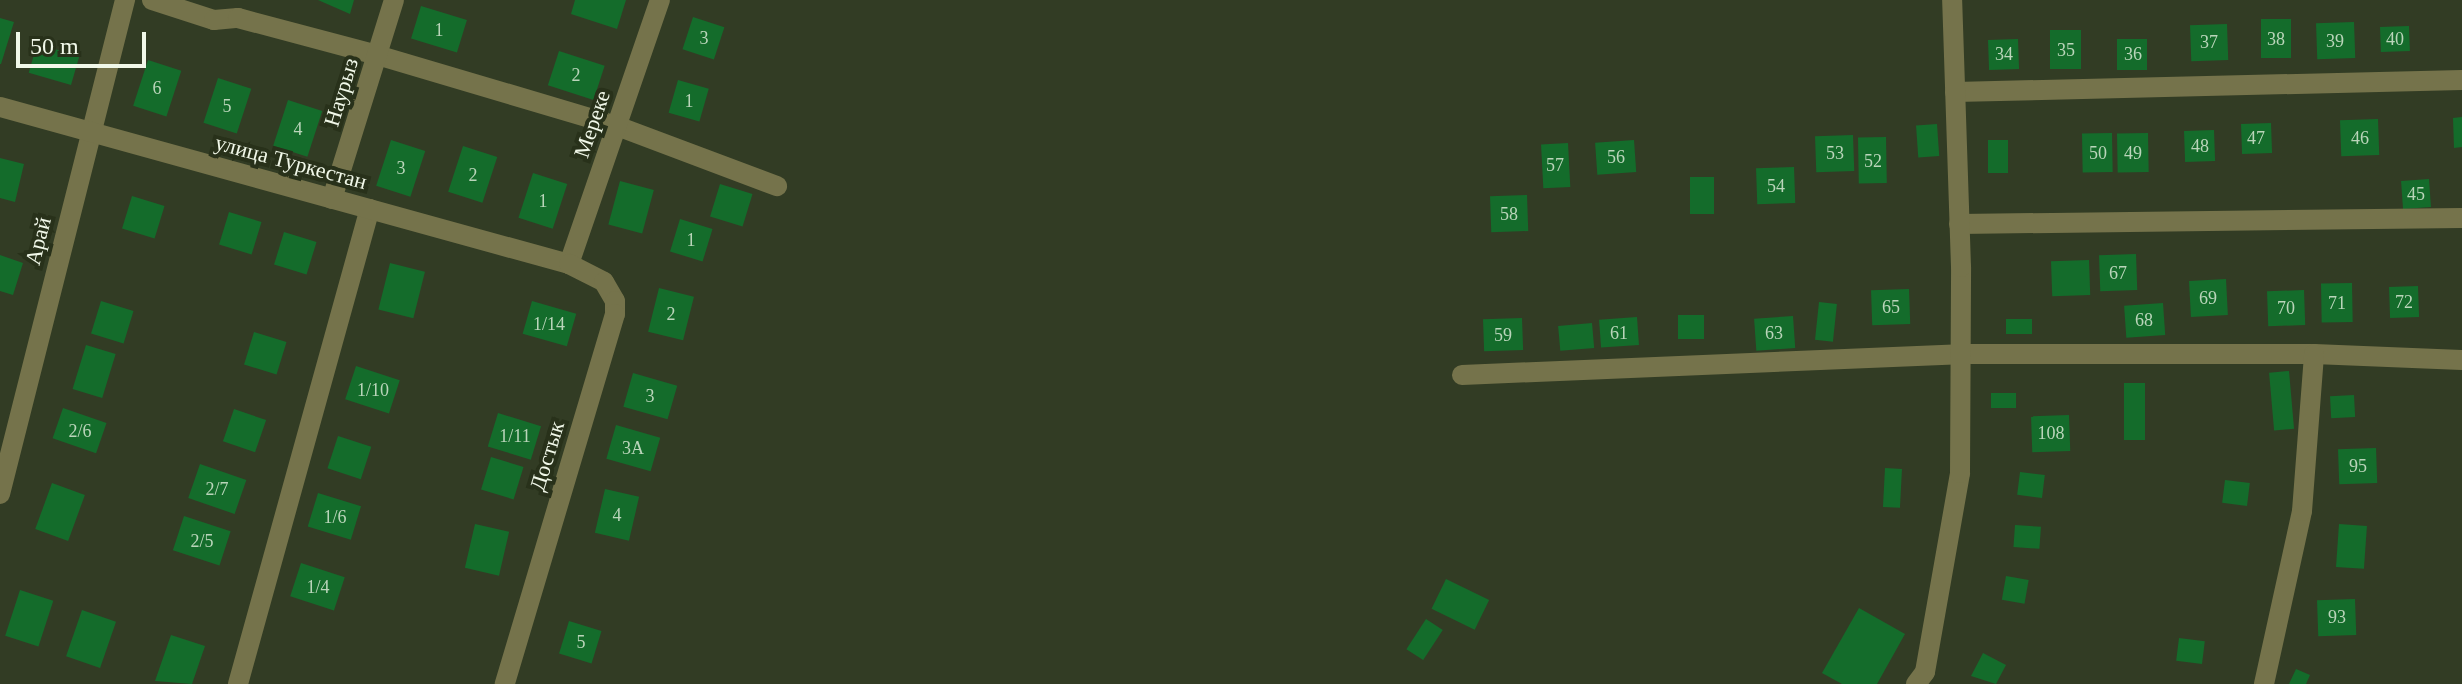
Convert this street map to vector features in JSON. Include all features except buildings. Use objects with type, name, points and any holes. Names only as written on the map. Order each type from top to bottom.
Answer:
[{"type":"street","name":"Арай","points":[[0,494],[125,0]]},
{"type":"street","points":[[152,0],[214,20],[238,18],[377,55],[617,126],[777,186]]},
{"type":"street","name":"Наурыз","points":[[332,199],[394,0]]},
{"type":"street","name":"Мереке","points":[[569,264],[660,0]]},
{"type":"street","points":[[1916,684],[1925,672],[1960,473],[1959,224],[1952,0]]},
{"type":"street","points":[[1955,92],[2462,80]]},
{"type":"street","name":"улица Туркестан","points":[[0,107],[569,264]]},
{"type":"street","points":[[238,684],[370,209]]},
{"type":"street","points":[[1959,224],[2462,218]]},
{"type":"street","name":"Достык","points":[[505,684],[615,314],[615,301],[604,282],[569,264]]},
{"type":"street","points":[[1462,375],[1960,354],[2314,354],[2462,360]]},
{"type":"street","points":[[2264,684],[2302,511],[2314,354]]}]
